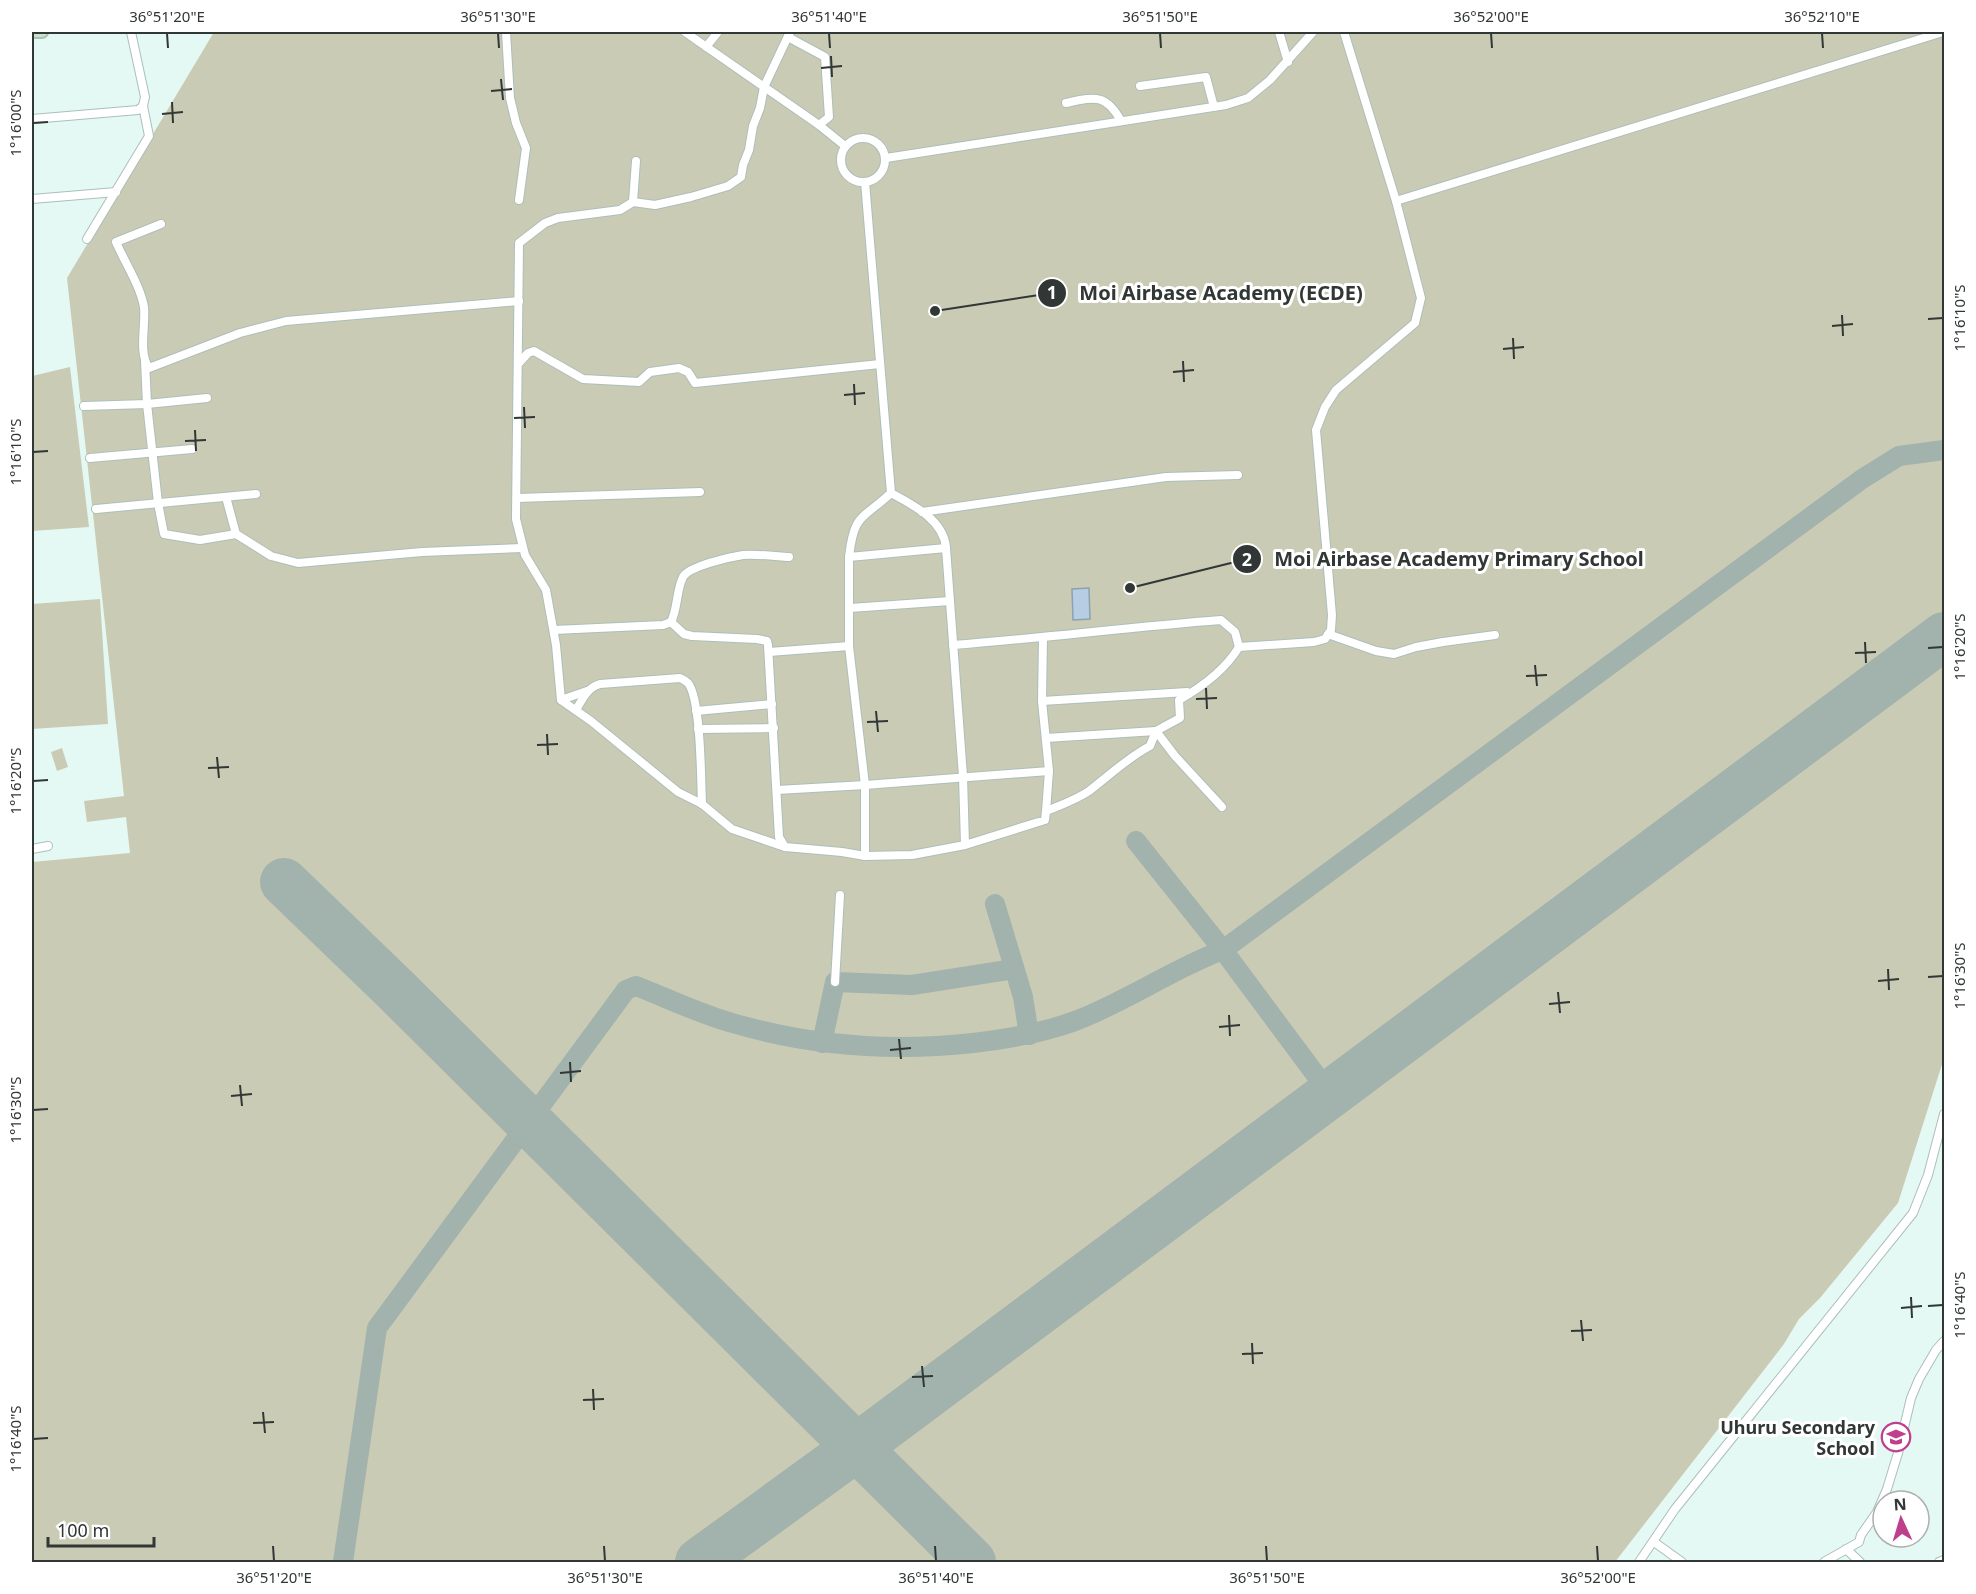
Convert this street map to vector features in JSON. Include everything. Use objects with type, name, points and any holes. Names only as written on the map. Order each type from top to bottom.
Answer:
[{"type":"main road","points":[[32,32],[42,32]]},
{"type":"street","points":[[87,239],[149,136],[143,106],[145,98],[131,32]]},
{"type":"street","points":[[506,32],[510,98],[516,123],[526,148],[519,200]]},
{"type":"street","points":[[685,32],[819,125],[845,146]]},
{"type":"street","points":[[706,47],[718,32]]},
{"type":"street","points":[[1279,32],[1288,62]]},
{"type":"street","points":[[886,158],[1214,107],[1248,98],[1288,62],[1313,32]]},
{"type":"street","points":[[1239,647],[1314,642],[1325,639],[1331,630],[1332,615],[1316,430],[1325,407],[1336,390],[1415,323],[1421,298],[1396,201],[1344,32]]},
{"type":"street","points":[[1396,201],[1943,32]]},
{"type":"street","points":[[561,700],[554,630],[546,590],[525,555],[516,519],[519,243],[540,227],[558,218],[620,210],[633,202],[655,205],[691,198],[728,186],[741,177],[765,87],[789,34],[825,57],[830,117],[819,125]]},
{"type":"street","points":[[1140,86],[1206,77],[1214,107]]},
{"type":"street","points":[[1066,103],[1094,97],[1112,105],[1121,121]]},
{"type":"street","points":[[32,119],[138,110],[143,106]]},
{"type":"street","points":[[864,137],[875,141],[882,148],[886,158],[880,174],[865,182],[855,181],[846,175],[841,166],[841,156],[845,146],[864,137]]},
{"type":"street","points":[[633,202],[636,161]]},
{"type":"street","points":[[865,182],[891,493]]},
{"type":"street","points":[[32,199],[116,192]]},
{"type":"street","points":[[161,224],[116,242],[144,307],[147,404],[158,503],[162,528],[166,536],[200,540],[236,534],[271,556],[298,563],[422,552],[523,548]]},
{"type":"street","points":[[144,350],[146,364],[149,368],[240,333],[286,321],[519,301]]},
{"type":"street","points":[[519,363],[528,353],[534,351],[583,379],[639,382],[650,372],[680,368],[688,372],[695,383],[880,364]]},
{"type":"street","points":[[84,406],[147,404],[207,398]]},
{"type":"street","points":[[90,458],[192,449]]},
{"type":"street","points":[[922,512],[1166,477],[1238,475]]},
{"type":"street","points":[[517,498],[700,492]]},
{"type":"street","points":[[891,493],[932,519],[945,539],[963,776],[965,845]]},
{"type":"street","points":[[865,856],[865,785],[849,646],[849,557],[852,536],[859,518],[891,493]]},
{"type":"street","points":[[96,509],[256,494]]},
{"type":"street","points":[[226,497],[236,534]]},
{"type":"street","points":[[849,557],[946,548]]},
{"type":"street","points":[[671,622],[682,578],[686,572],[724,559],[745,555],[789,557]]},
{"type":"street","points":[[850,608],[950,601]]},
{"type":"street","points":[[953,645],[1221,620],[1235,632],[1239,647],[1233,657],[1199,689],[1179,700],[1180,718],[1156,731],[1046,738]]},
{"type":"street","points":[[554,630],[649,627],[671,622]]},
{"type":"street","points":[[671,622],[684,634],[692,636],[766,641],[769,652],[779,837],[785,847]]},
{"type":"street","points":[[1328,634],[1376,651],[1394,654],[1416,647],[1496,635]]},
{"type":"street","points":[[561,700],[678,792],[702,804],[732,829],[785,847],[865,856],[912,855],[965,845],[1045,820],[1049,771],[1042,701],[1043,638]]},
{"type":"street","points":[[769,652],[849,646]]},
{"type":"street","points":[[576,710],[592,686],[609,682],[680,678],[687,682],[692,691],[696,711],[702,804]]},
{"type":"street","points":[[1042,701],[1182,693],[1199,689]]},
{"type":"street","points":[[561,700],[587,692]]},
{"type":"street","points":[[696,711],[772,704]]},
{"type":"street","points":[[698,729],[774,728]]},
{"type":"street","points":[[1156,731],[1175,756],[1222,807]]},
{"type":"street","points":[[1046,810],[1068,803],[1088,792],[1132,756],[1150,746],[1156,731]]},
{"type":"street","points":[[777,790],[1049,771]]},
{"type":"street","points":[[32,849],[48,846]]},
{"type":"street","points":[[835,982],[840,895]]},
{"type":"street","points":[[1640,1563],[1675,1509],[1913,1214],[1928,1175],[1944,1114]]},
{"type":"street","points":[[1824,1563],[1859,1542],[1861,1535],[1877,1512],[1898,1453],[1911,1398],[1927,1364],[1944,1341]]},
{"type":"street","points":[[1654,1542],[1682,1563]]},
{"type":"street","points":[[1846,1549],[1860,1563]]},
{"type":"street","points":[[1940,1563],[1944,1560]]},
{"type":"green space","points":[[214,32],[1944,32],[1944,1058],[1898,1203],[1820,1298],[1799,1319],[1784,1344],[1615,1562],[32,1562],[32,862],[130,853],[126,817],[87,822],[84,801],[124,796],[67,278]]},
{"type":"green space","points":[[70,367],[89,527],[32,531],[32,376]]},
{"type":"green space","points":[[100,599],[108,724],[32,729],[32,604]]},
{"type":"green space","points":[[62,748],[68,767],[57,771],[51,752]]},
{"type":"water","points":[[1089,588],[1090,619],[1073,620],[1072,589]]},
{"type":"taxiway","points":[[1330,1094],[1223,950],[1862,479],[1899,456],[1944,450]]},
{"type":"taxiway","points":[[343,1562],[377,1328],[626,990],[636,986],[706,1014],[759,1030],[789,1037],[850,1045],[942,1046],[999,1040],[1050,1029],[1112,1005],[1186,966],[1223,950],[1136,841]]},
{"type":"taxiway","points":[[995,904],[1023,997],[1029,1035]]},
{"type":"taxiway","points":[[822,1043],[835,982],[912,985],[1014,969]]},
{"type":"runway","points":[[699,1562],[856,1448],[1944,636]]},
{"type":"runway","points":[[284,882],[395,989],[972,1562]]},
{"type":"place","name":"Moi Airbase Academy (ECDE)","points":[[935,311]]},
{"type":"place","name":"Moi Airbase Academy Primary School","points":[[1130,588]]},
{"type":"place","name":"Uhuru Secondary School","points":[[1896,1437]]}]
